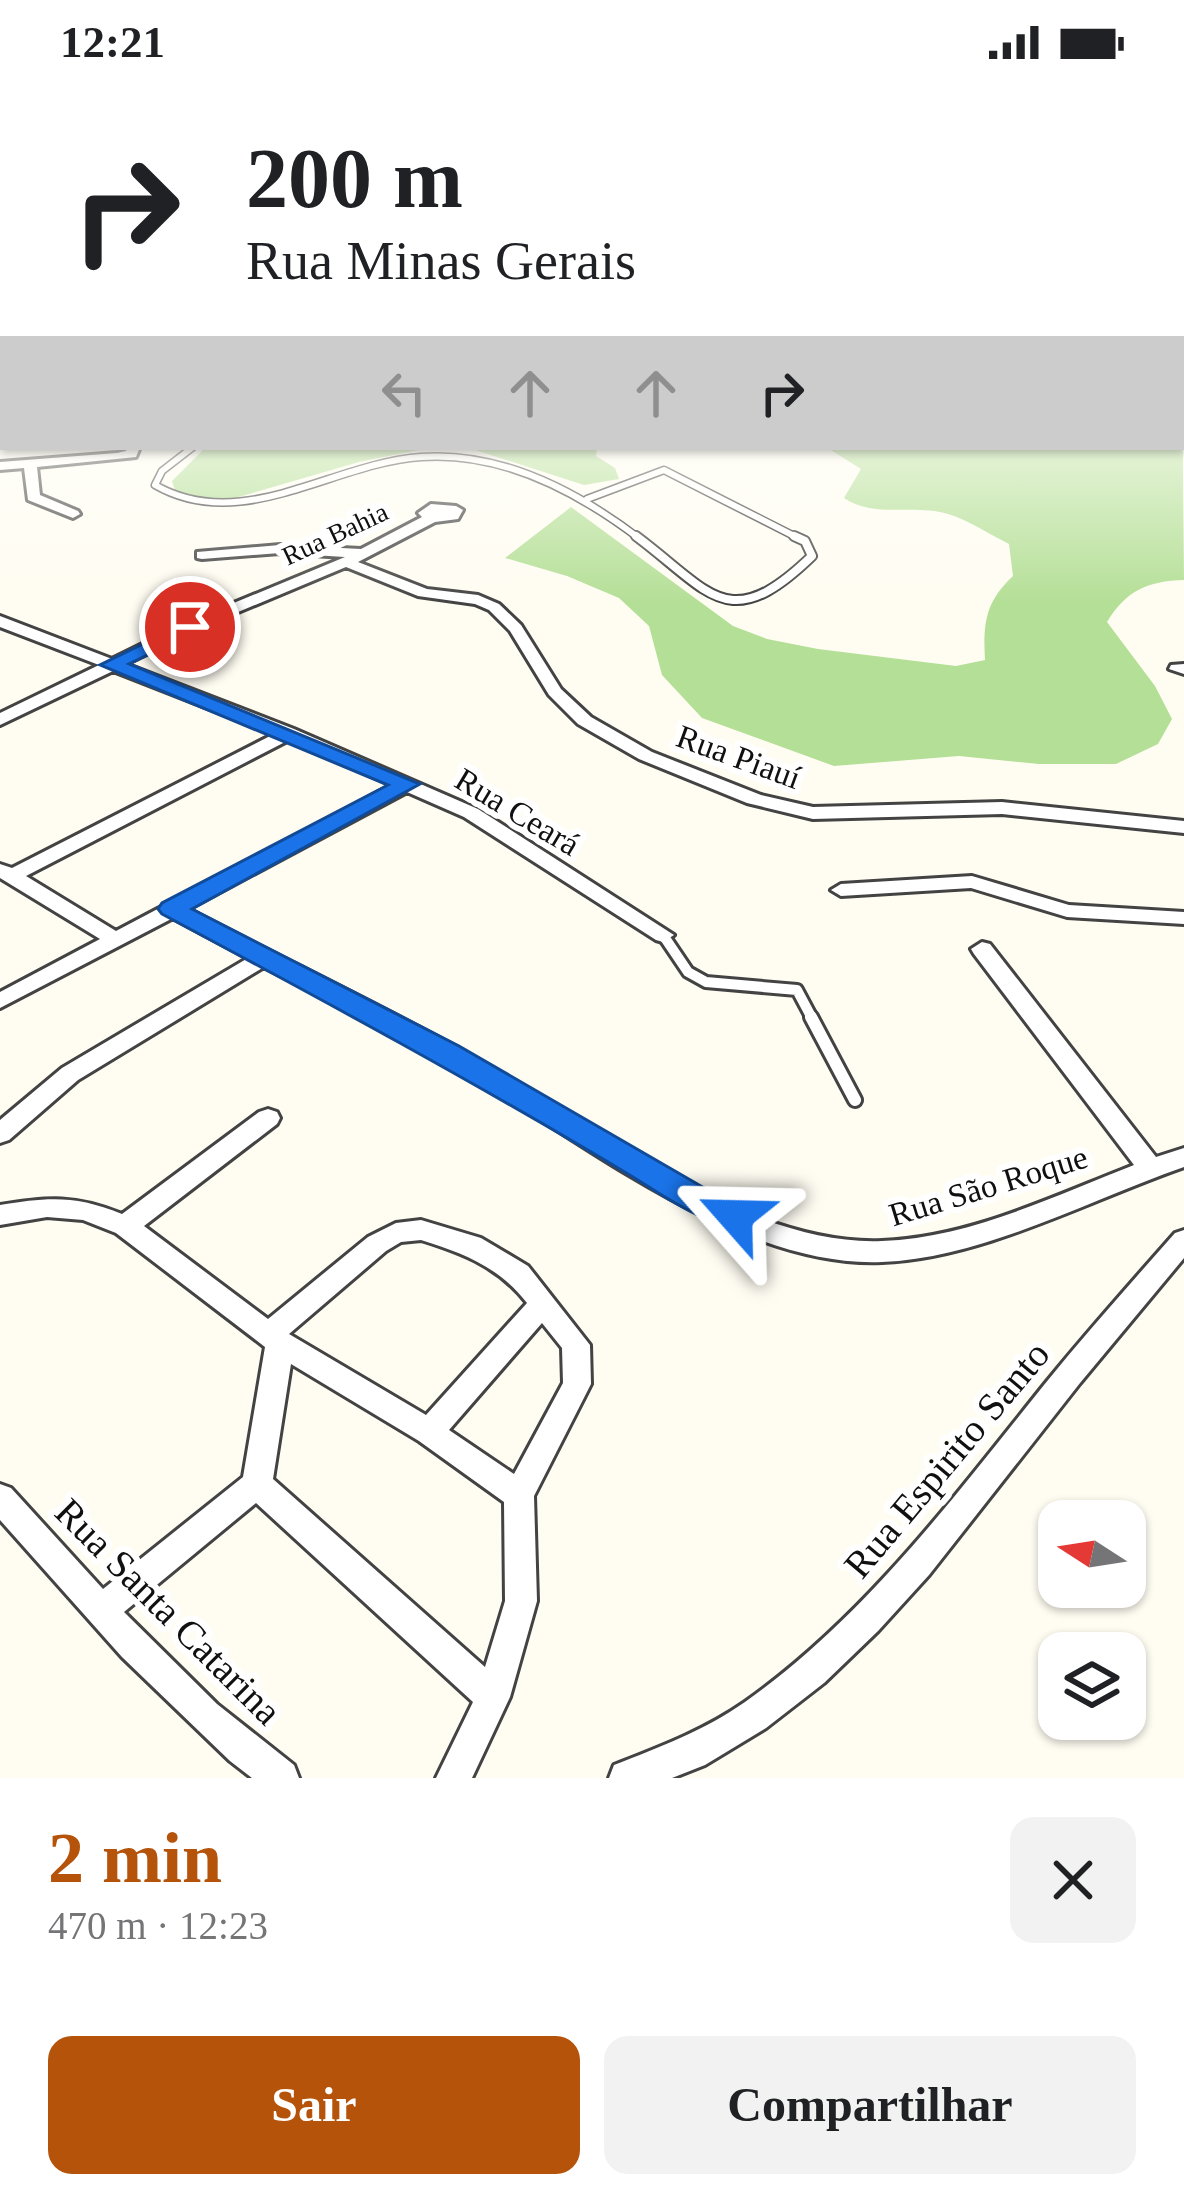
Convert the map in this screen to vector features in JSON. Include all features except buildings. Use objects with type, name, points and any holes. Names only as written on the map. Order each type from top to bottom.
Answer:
[{"type":"street","points":[[87,458],[102,450]]},
{"type":"street","points":[[0,466],[126,456],[131,450]]},
{"type":"street","points":[[30,463],[33,497],[73,514]]},
{"type":"street","name":"Rua Bahia","points":[[0,720],[432,518]]},
{"type":"street","points":[[202,555],[280,549],[354,558]]},
{"type":"street","name":"Rua Piauí","points":[[354,558],[422,592],[493,606],[514,626],[560,700],[586,724],[786,809],[813,813],[1002,808],[1184,827]]},
{"type":"street","name":"Rua Ceará","points":[[0,621],[288,733],[471,813],[663,935]]},
{"type":"street","points":[[6,873],[288,733]]},
{"type":"street","points":[[0,1001],[408,784]]},
{"type":"street","points":[[6,873],[116,939]]},
{"type":"street","points":[[841,890],[972,882],[1067,911],[1184,918]]},
{"type":"street","name":"Rua São Roque","points":[[172,909],[448,1053],[694,1198],[776,1234],[843,1250],[924,1247],[1184,1157]]},
{"type":"street","points":[[982,949],[1150,1168]]},
{"type":"street","points":[[0,1134],[70,1073],[263,958]]},
{"type":"street","points":[[125,1226],[268,1118]]},
{"type":"street","points":[[0,1214],[47,1208],[86,1210],[125,1226],[274,1339],[429,1432],[519,1495]]},
{"type":"street","points":[[102,1610],[257,1484],[274,1339],[377,1244],[396,1233],[422,1230],[472,1245],[519,1273],[576,1345],[577,1384],[519,1495],[521,1601],[493,1697],[454,1778]]},
{"type":"street","name":"Rua Espirito Santo","points":[[627,1778],[677,1764],[744,1724],[859,1627],[949,1532],[1058,1390],[1184,1240]]},
{"type":"street","points":[[429,1432],[543,1304]]},
{"type":"street","points":[[257,1484],[493,1697]]},
{"type":"street","name":"Rua Santa Catarina","points":[[0,1498],[102,1610],[246,1753],[281,1778]]},
{"type":"lane","points":[[189,450],[162,471],[155,485],[197,503],[238,503],[397,459],[484,461],[587,499],[724,602],[740,603],[775,592],[812,556],[806,541],[677,473],[650,472],[587,499]]},
{"type":"lane","points":[[663,935],[688,972],[706,982],[797,991],[855,1100]]},
{"type":"green space","points":[[203,450],[418,450],[228,500],[177,496],[172,481]]},
{"type":"green space","points":[[475,450],[597,450],[596,456],[615,468],[619,479],[584,485]]},
{"type":"green space","points":[[831,450],[1183,450],[1184,580],[1139,590],[1107,622],[1155,686],[1172,719],[1158,744],[1116,764],[1039,764],[959,756],[834,766],[702,718],[662,675],[649,626],[619,598],[505,558],[571,507],[733,626],[767,639],[956,666],[985,660],[988,614],[1013,576],[1009,544],[948,514],[868,508],[844,498],[861,469]]},
{"type":"route","points":[[190,627],[111,665],[408,784],[172,909],[448,1053],[694,1198],[735,1216]]}]
